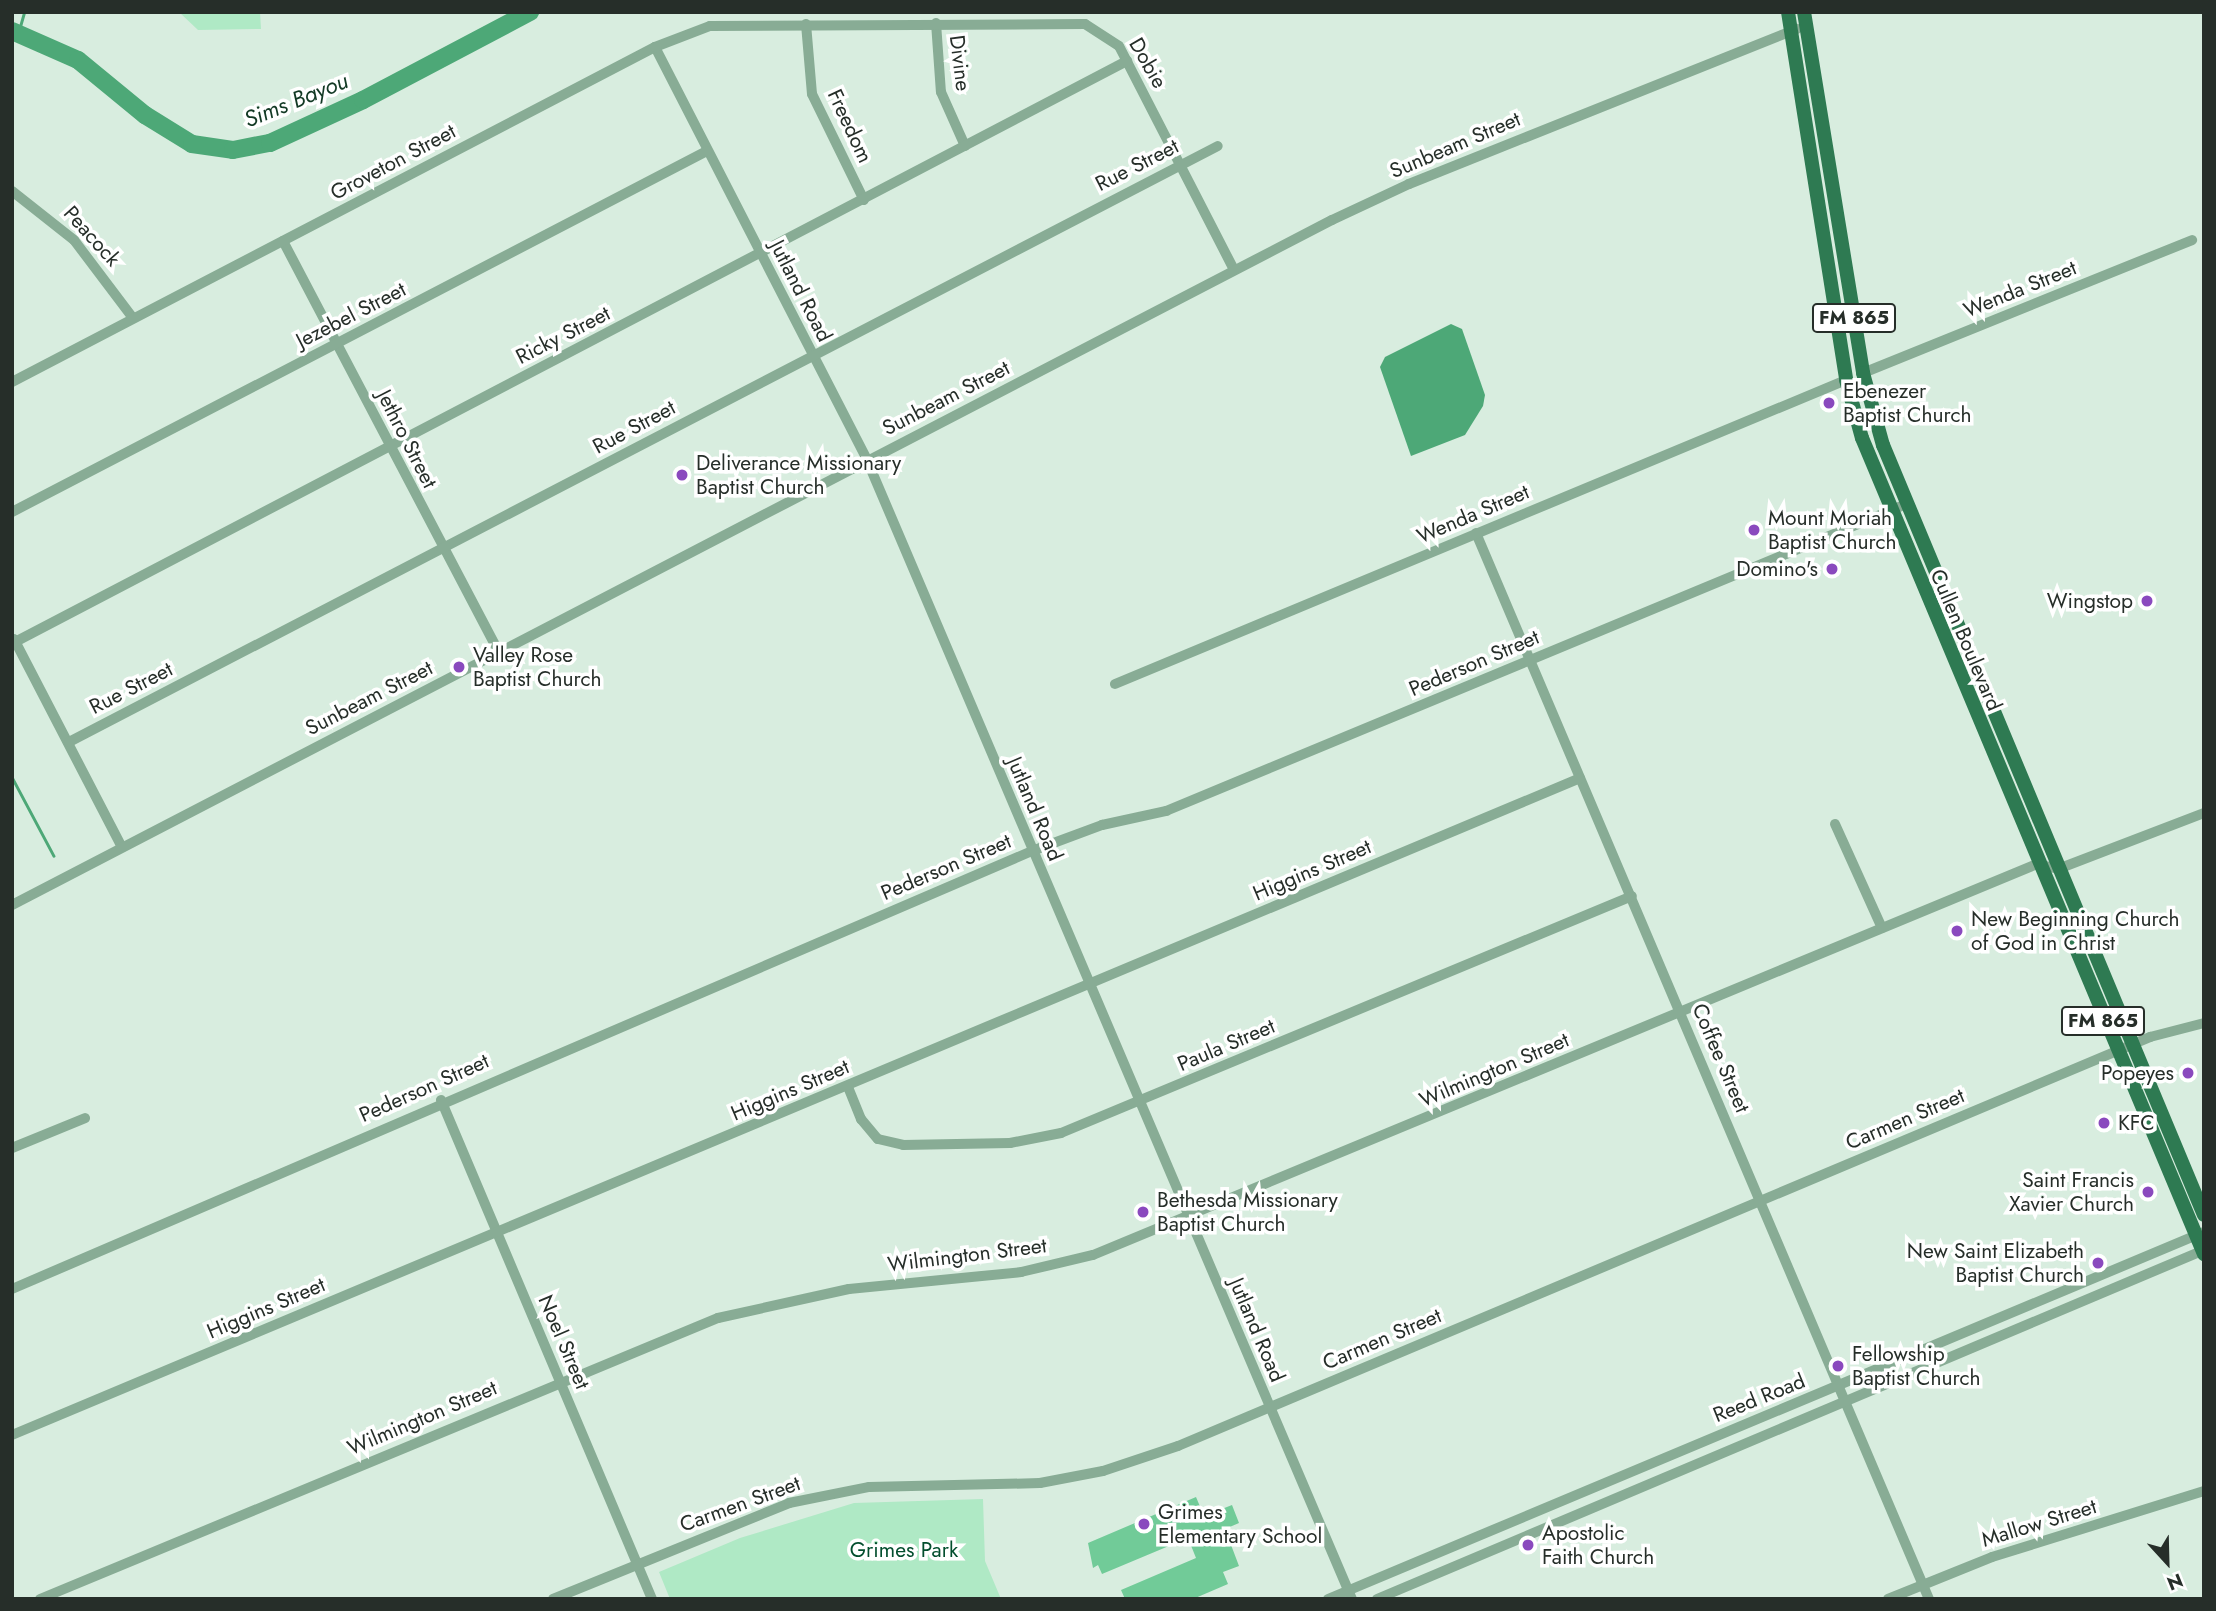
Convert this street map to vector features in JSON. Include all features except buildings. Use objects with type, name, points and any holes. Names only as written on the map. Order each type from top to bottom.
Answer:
[{"type":"main road","name":"Cullen Boulevard","points":[[1788,12],[1846,380],[1888,510],[2116,1051],[2200,1234],[2203,1252]]},
{"type":"main road","name":"Cullen Boulevard","points":[[1805,19],[1863,373],[1904,505],[2204,1215]]},
{"type":"main road","points":[[1808,135],[1824,132]]},
{"type":"main road","points":[[1823,233],[1831,236],[1839,275],[1848,286]]},
{"type":"main road","points":[[1938,627],[1948,612]]},
{"type":"main road","points":[[1983,735],[1998,728]]},
{"type":"street","name":"Sunbeam Street","points":[[12,905],[1234,270],[1409,184],[1791,31],[1805,19]]},
{"type":"street","name":"Divine","points":[[936,23],[941,92],[965,146]]},
{"type":"street","name":"Dobie","points":[[806,24],[1085,24],[1119,46],[1234,270]]},
{"type":"street","name":"Groveton Street","points":[[12,382],[655,47],[710,26],[806,24]]},
{"type":"street","name":"Freedom","points":[[806,24],[812,94],[863,200]]},
{"type":"street","name":"Jutland Road","points":[[655,47],[867,460],[1188,1220],[1350,1595]]},
{"type":"street","name":"Ricky Street","points":[[14,639],[761,255],[1127,61]]},
{"type":"street","name":"Rue Street","points":[[69,742],[1217,146]]},
{"type":"street","name":"Jezebel Street","points":[[12,512],[707,151]]},
{"type":"street","name":"Peacock","points":[[12,191],[74,240],[133,318]]},
{"type":"street","name":"Wenda Street","points":[[1863,373],[2192,240]]},
{"type":"street","name":"Jethro Street","points":[[283,241],[388,447],[499,652]]},
{"type":"street","name":"Wenda Street","points":[[1115,684],[1846,380]]},
{"type":"street","name":"Pederson Street","points":[[12,1289],[305,1166],[441,1100],[1032,851],[1102,825],[1166,811],[1904,505]]},
{"type":"street","name":"Coffee Street","points":[[1476,533],[1762,1200],[1929,1599]]},
{"type":"street","points":[[14,639],[122,847]]},
{"type":"street","name":"Higgins Street","points":[[12,1435],[848,1087],[1580,778]]},
{"type":"street","points":[[2037,864],[2058,869],[2204,813]]},
{"type":"street","points":[[1835,824],[1882,928]]},
{"type":"street","name":"Wilmington Street","points":[[40,1599],[718,1318],[849,1289],[1021,1272],[1093,1255],[1188,1220],[2037,864]]},
{"type":"street","name":"Paula Street","points":[[848,1087],[861,1119],[878,1139],[903,1145],[1010,1143],[1060,1133],[1632,896]]},
{"type":"street","name":"Carmen Street","points":[[554,1599],[789,1503],[869,1487],[1005,1486],[1070,1478],[1178,1446],[2116,1051],[2204,1023]]},
{"type":"street","name":"Noel Street","points":[[441,1100],[652,1599]]},
{"type":"street","points":[[12,1148],[85,1118]]},
{"type":"street","name":"Reed Road","points":[[1328,1599],[1350,1595],[1492,1530],[1652,1462],[2200,1234]]},
{"type":"street","name":"Reed Road","points":[[1377,1599],[2057,1311],[2203,1252]]},
{"type":"street","points":[[2052,1296],[2057,1311]]},
{"type":"street","points":[[1652,1462],[1658,1479]]},
{"type":"street","name":"Mallow Street","points":[[1888,1599],[1992,1557],[2204,1491]]},
{"type":"street","points":[[1492,1530],[1499,1547]]},
{"type":"green space","points":[[179,12],[260,12],[261,29],[198,30]]},
{"type":"green space","name":"Grimes Park","points":[[983,1499],[985,1561],[1001,1599],[670,1599],[659,1572],[740,1538],[854,1503]]},
{"type":"shaded area","points":[[1451,324],[1462,329],[1485,395],[1483,406],[1465,435],[1411,456],[1380,367],[1385,357]]},
{"type":"waterway","points":[[19,30],[24,12]]},
{"type":"waterway","name":"Sims Bayou","points":[[12,31],[78,60],[145,115],[192,144],[233,150],[270,143],[363,100],[530,12]]},
{"type":"waterway","points":[[12,777],[54,856]]},
{"type":"place","name":"Ebenezer Baptist Church","points":[[1829,403]]},
{"type":"place","name":"Deliverance Missionary Baptist Church","points":[[682,475]]},
{"type":"place","name":"Mount Moriah Baptist Church","points":[[1754,530]]},
{"type":"place","name":"Domino's","points":[[1832,569]]},
{"type":"place","name":"Wingstop","points":[[2147,601]]},
{"type":"place","name":"Valley Rose Baptist Church","points":[[459,667]]},
{"type":"place","name":"New Beginning Church of God in Christ","points":[[1957,931]]},
{"type":"place","name":"Popeyes","points":[[2188,1073]]},
{"type":"place","name":"KFC","points":[[2104,1123]]},
{"type":"place","name":"Saint Francis Xavier Church","points":[[2148,1192]]},
{"type":"place","name":"Bethesda Missionary Baptist Church","points":[[1143,1212]]},
{"type":"place","name":"New Saint Elizabeth Baptist Church","points":[[2098,1263]]},
{"type":"place","name":"Fellowship Baptist Church","points":[[1838,1366]]},
{"type":"place","name":"Grimes Elementary School","points":[[1144,1524]]},
{"type":"place","name":"Apostolic Faith Church","points":[[1528,1545]]}]
